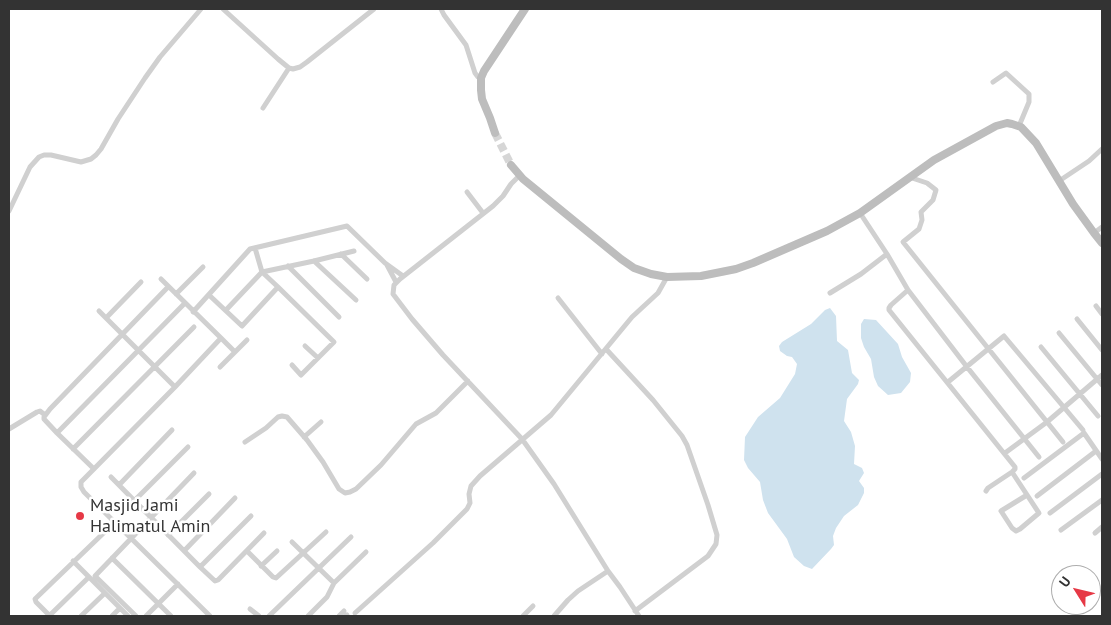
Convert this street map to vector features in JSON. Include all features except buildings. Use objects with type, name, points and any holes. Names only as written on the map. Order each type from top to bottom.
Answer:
[{"type":"street","points":[[9,211],[30,167],[39,157],[51,155],[81,162],[91,160],[96,155],[160,57],[201,9]]},
{"type":"street","points":[[223,9],[289,68],[294,69],[300,67],[374,9]]},
{"type":"street","points":[[441,9],[466,45],[475,73],[481,78]]},
{"type":"street","points":[[495,133],[482,99],[481,78],[525,9]]},
{"type":"street","points":[[263,108],[289,68]]},
{"type":"street","points":[[993,82],[1006,73],[1029,94],[1029,102],[1020,126]]},
{"type":"street","points":[[511,165],[536,190],[627,264],[651,274],[667,277],[702,276],[736,269],[776,254],[827,230],[860,213],[934,160],[991,128],[1007,123],[1020,126],[1036,143],[1079,214],[1102,243]]},
{"type":"street","points":[[1059,181],[1089,161],[1102,149]]},
{"type":"street","points":[[520,175],[503,196],[396,282],[393,294],[438,348],[522,439],[554,484],[638,616]]},
{"type":"street","points":[[909,177],[927,183],[936,190],[933,200],[921,212],[922,220],[919,229],[902,242],[1063,442]]},
{"type":"street","points":[[467,192],[483,213]]},
{"type":"street","points":[[860,213],[908,290],[1039,457]]},
{"type":"street","points":[[194,312],[250,249],[347,226],[386,263],[403,276]]},
{"type":"street","points":[[1094,233],[1102,227]]},
{"type":"street","points":[[255,248],[262,272],[334,342],[301,375],[292,365]]},
{"type":"street","points":[[226,310],[262,272],[354,251]]},
{"type":"street","points":[[341,254],[367,279]]},
{"type":"street","points":[[830,293],[861,274],[887,254]]},
{"type":"street","points":[[314,261],[356,300]]},
{"type":"street","points":[[386,263],[396,282]]},
{"type":"street","points":[[288,266],[339,317]]},
{"type":"street","points":[[176,294],[203,267]]},
{"type":"street","points":[[355,613],[444,533],[469,506],[469,490],[471,486],[480,476],[551,415],[636,312],[658,293],[667,277]]},
{"type":"street","points":[[161,279],[235,352]]},
{"type":"street","points":[[106,318],[141,282]]},
{"type":"street","points":[[94,469],[44,419],[45,415],[168,287]]},
{"type":"street","points":[[210,295],[242,326],[278,287]]},
{"type":"street","points":[[908,290],[891,305],[889,310],[1015,466],[1012,472],[986,491]]},
{"type":"street","points":[[558,298],[602,354]]},
{"type":"street","points":[[57,433],[185,303]]},
{"type":"street","points":[[1096,306],[1102,313]]},
{"type":"street","points":[[100,311],[175,387]]},
{"type":"street","points":[[1077,319],[1102,350]]},
{"type":"street","points":[[73,449],[194,327]]},
{"type":"street","points":[[1060,334],[1102,385]]},
{"type":"street","points":[[948,382],[1004,336],[1083,430]]},
{"type":"street","points":[[210,616],[81,487],[82,482],[94,469],[221,338]]},
{"type":"street","points":[[220,368],[247,340]]},
{"type":"street","points":[[305,346],[318,358]]},
{"type":"street","points":[[1041,347],[1098,416]]},
{"type":"street","points":[[606,349],[653,400],[682,436],[687,445],[708,505],[718,539],[708,556],[635,611]]},
{"type":"street","points":[[1005,453],[1047,422],[1102,375]]},
{"type":"street","points":[[245,442],[266,428],[278,417],[287,417],[323,462],[339,489],[345,493],[350,492],[380,465],[416,424],[436,413],[468,381]]},
{"type":"street","points":[[9,429],[37,412],[40,411],[45,415]]},
{"type":"street","points":[[304,437],[321,422]]},
{"type":"street","points":[[118,485],[172,430]]},
{"type":"street","points":[[1024,478],[1084,433],[1102,459]]},
{"type":"street","points":[[134,500],[188,447]]},
{"type":"street","points":[[1037,496],[1096,451]]},
{"type":"street","points":[[1012,472],[1039,513],[1016,531],[1001,511],[1027,495]]},
{"type":"street","points":[[136,616],[95,576],[194,473]]},
{"type":"street","points":[[1050,513],[1102,474]]},
{"type":"street","points":[[111,477],[214,580],[218,580],[264,533]]},
{"type":"street","points":[[168,535],[209,494]]},
{"type":"street","points":[[184,551],[235,498]]},
{"type":"street","points":[[1061,530],[1102,500]]},
{"type":"street","points":[[200,567],[251,516]]},
{"type":"street","points":[[88,577],[49,616],[36,602],[35,599],[115,522]]},
{"type":"street","points":[[1094,533],[1102,527]]},
{"type":"street","points":[[247,551],[273,577],[277,578],[326,532]]},
{"type":"street","points":[[269,616],[351,537]]},
{"type":"street","points":[[292,542],[334,583]]},
{"type":"street","points":[[261,566],[277,551]]},
{"type":"street","points":[[308,616],[327,597],[334,583],[366,552]]},
{"type":"street","points":[[112,558],[171,616]]},
{"type":"street","points":[[75,559],[88,577],[128,616]]},
{"type":"street","points":[[554,616],[578,590],[608,571]]},
{"type":"street","points":[[146,616],[178,584]]},
{"type":"street","points":[[81,616],[105,593]]},
{"type":"street","points":[[523,616],[533,606]]},
{"type":"street","points":[[112,616],[120,608]]},
{"type":"street","points":[[250,609],[259,616]]},
{"type":"street","points":[[339,616],[346,614]]},
{"type":"water","points":[[830,308],[836,316],[837,341],[848,350],[852,373],[859,380],[847,399],[844,421],[851,432],[855,446],[854,464],[862,468],[864,473],[859,481],[864,488],[864,493],[858,505],[844,516],[836,528],[833,536],[834,545],[812,569],[804,566],[794,557],[787,539],[768,513],[763,500],[760,482],[744,460],[745,437],[758,417],[780,398],[795,374],[797,364],[792,357],[780,351],[779,346]]},
{"type":"water","points":[[864,319],[876,320],[898,344],[902,357],[911,373],[910,382],[901,393],[888,395],[878,386],[874,377],[871,359],[861,338],[861,324]]},
{"type":"tunnel","points":[[495,133],[511,165]]},
{"type":"place","name":"Masjid Jami Halimatul Amin","points":[[80,516]]}]
